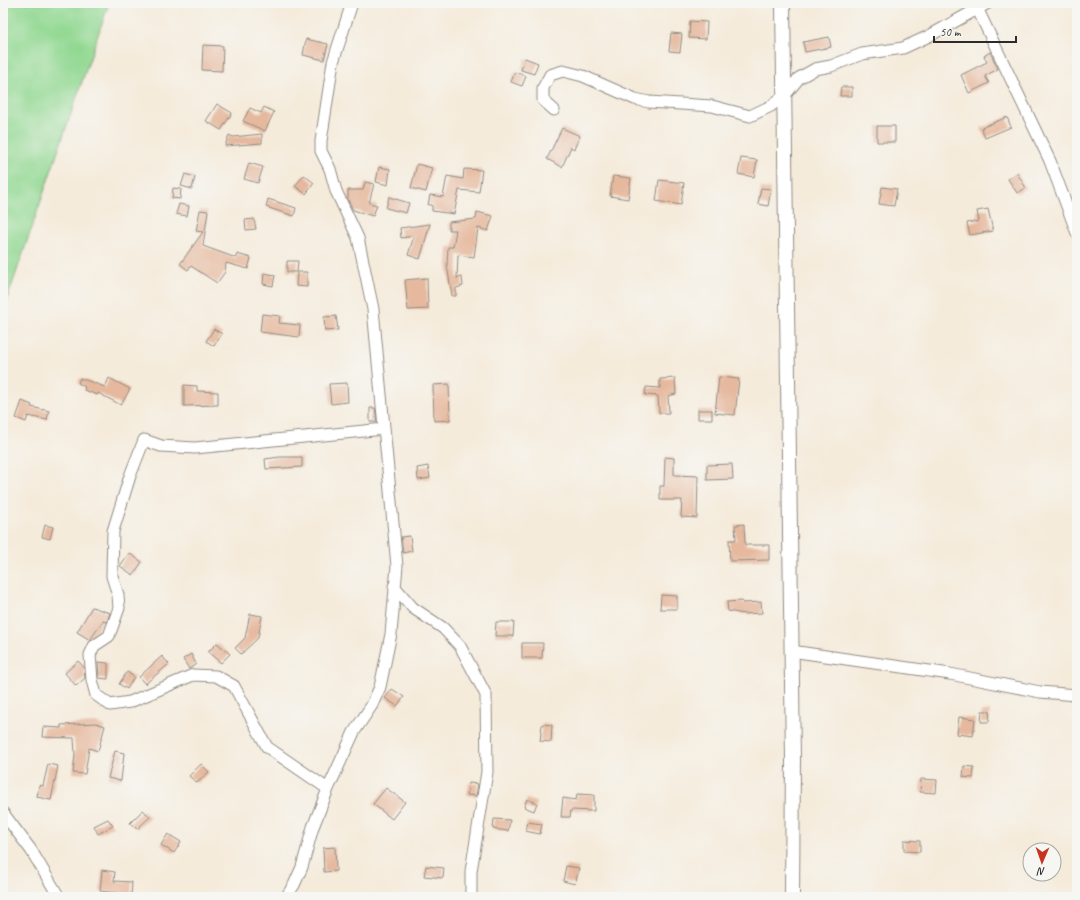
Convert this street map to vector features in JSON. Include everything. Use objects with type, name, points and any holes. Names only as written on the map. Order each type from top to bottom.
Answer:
[{"type":"street","points":[[286,897],[294,885],[302,867],[313,827],[328,789],[354,732],[372,705],[380,687],[392,634],[395,607],[394,586],[397,566],[373,309],[358,238],[336,191],[330,169],[322,151],[321,141],[333,62],[352,3]]},
{"type":"street","points":[[783,3],[791,651],[792,897]]},
{"type":"street","points":[[554,110],[543,100],[543,88],[550,75],[563,71],[584,76],[635,99],[649,102],[712,106],[750,116],[771,106],[800,78],[815,69],[831,66],[862,54],[903,48],[978,10],[988,3]]},
{"type":"street","points":[[978,10],[1050,161],[1077,233]]},
{"type":"street","points":[[328,789],[267,747],[234,686],[216,676],[193,675],[130,702],[110,705],[96,695],[92,680],[90,655],[94,646],[109,636],[119,608],[118,595],[112,576],[112,531],[130,476],[144,440],[161,446],[195,448],[384,429]]},
{"type":"street","points":[[394,586],[413,608],[442,628],[460,646],[486,695],[487,772],[471,871],[471,897]]},
{"type":"street","points":[[791,651],[950,674],[1040,692],[1077,695]]},
{"type":"street","points":[[3,813],[31,850],[59,897]]},
{"type":"green space","points":[[3,3],[109,3],[3,311]]},
{"type":"building","points":[[690,21],[707,22],[706,39],[689,38]]},
{"type":"building","points":[[671,33],[682,34],[680,52],[669,51]]},
{"type":"building","points":[[829,37],[831,47],[805,52],[803,42]]},
{"type":"building","points":[[306,39],[328,44],[324,60],[303,55]]},
{"type":"building","points":[[203,45],[223,46],[222,71],[202,70]]},
{"type":"building","points":[[990,52],[998,69],[985,76],[989,83],[969,93],[961,75],[987,62],[984,56]]},
{"type":"building","points":[[525,58],[538,63],[534,74],[521,70]]},
{"type":"building","points":[[515,72],[526,76],[522,86],[511,82]]},
{"type":"building","points":[[841,87],[852,87],[852,96],[840,96]]},
{"type":"building","points":[[217,104],[232,113],[221,130],[206,121]]},
{"type":"building","points":[[264,107],[274,112],[265,131],[243,121],[250,108],[261,113]]},
{"type":"building","points":[[1007,117],[1011,127],[985,138],[981,128]]},
{"type":"building","points":[[877,126],[895,126],[895,142],[877,142]]},
{"type":"building","points":[[562,128],[580,136],[574,149],[571,147],[562,167],[547,159]]},
{"type":"building","points":[[262,134],[262,143],[225,146],[229,135],[233,137]]},
{"type":"building","points":[[741,158],[757,160],[754,177],[738,174]]},
{"type":"building","points":[[249,163],[263,167],[258,183],[244,179]]},
{"type":"building","points":[[417,164],[432,168],[426,192],[411,188]]},
{"type":"building","points":[[379,167],[390,169],[388,185],[376,182]]},
{"type":"building","points":[[464,169],[482,170],[479,192],[459,190],[454,214],[432,211],[432,205],[428,205],[430,195],[443,197],[447,176],[463,179]]},
{"type":"building","points":[[1017,173],[1026,188],[1017,193],[1008,179]]},
{"type":"building","points":[[185,174],[195,177],[192,189],[181,186]]},
{"type":"building","points":[[304,175],[314,183],[306,194],[295,186]]},
{"type":"building","points":[[613,176],[631,178],[628,199],[610,196]]},
{"type":"building","points":[[659,180],[684,183],[681,205],[656,201]]},
{"type":"building","points":[[365,182],[374,184],[369,203],[377,205],[373,216],[353,210],[348,200],[348,190],[363,190]]},
{"type":"building","points":[[882,187],[897,189],[894,206],[879,204]]},
{"type":"building","points":[[173,188],[181,189],[180,199],[172,198]]},
{"type":"building","points":[[761,188],[771,189],[768,206],[758,204]]},
{"type":"building","points":[[389,197],[409,203],[406,213],[386,208]]},
{"type":"building","points":[[268,199],[296,208],[294,216],[266,207]]},
{"type":"building","points":[[179,204],[189,206],[187,216],[176,214]]},
{"type":"building","points":[[988,209],[993,231],[970,235],[967,223],[979,221],[977,211]]},
{"type":"building","points":[[200,210],[208,211],[203,246],[236,258],[237,254],[251,258],[248,269],[226,263],[225,272],[217,283],[191,266],[188,270],[180,264],[203,232],[196,231]]},
{"type":"building","points":[[477,212],[493,216],[488,231],[478,228],[474,257],[458,255],[457,278],[462,277],[463,286],[456,288],[456,296],[452,296],[447,265],[448,247],[453,247],[456,230],[449,230],[449,222],[476,219]]},
{"type":"building","points":[[254,219],[256,229],[246,230],[245,220]]},
{"type":"building","points":[[430,224],[420,259],[408,255],[414,236],[401,238],[400,228]]},
{"type":"building","points":[[287,261],[298,261],[297,272],[287,272]]},
{"type":"building","points":[[297,272],[307,272],[307,287],[296,286]]},
{"type":"building","points":[[264,273],[275,275],[273,286],[263,284]]},
{"type":"building","points":[[427,278],[428,309],[408,310],[405,280]]},
{"type":"building","points":[[262,314],[280,316],[279,323],[300,325],[299,337],[260,332]]},
{"type":"building","points":[[336,316],[338,330],[325,331],[324,317]]},
{"type":"building","points":[[214,329],[222,334],[214,346],[206,341]]},
{"type":"building","points":[[719,377],[739,379],[735,415],[715,413]]},
{"type":"building","points":[[80,378],[105,387],[109,378],[130,389],[121,405],[98,393],[97,395],[84,390],[85,387],[78,383]]},
{"type":"building","points":[[675,378],[676,394],[668,396],[669,413],[659,413],[658,396],[645,395],[646,387],[660,388],[660,379]]},
{"type":"building","points":[[347,383],[348,402],[331,404],[329,384]]},
{"type":"building","points":[[449,384],[450,420],[434,421],[433,385]]},
{"type":"building","points":[[184,385],[197,386],[197,391],[218,392],[218,405],[184,406]]},
{"type":"building","points":[[22,401],[32,405],[31,407],[49,411],[47,420],[28,416],[26,422],[16,418]]},
{"type":"building","points":[[370,408],[375,408],[377,422],[370,422]]},
{"type":"building","points":[[698,410],[712,410],[712,419],[698,419]]},
{"type":"building","points":[[302,457],[302,467],[266,469],[265,459]]},
{"type":"building","points":[[665,457],[674,458],[674,475],[698,476],[697,518],[681,517],[682,500],[660,500],[660,486],[664,486]]},
{"type":"building","points":[[732,464],[733,479],[707,480],[707,465]]},
{"type":"building","points":[[428,466],[430,478],[418,480],[417,468]]},
{"type":"building","points":[[744,524],[745,545],[769,545],[769,560],[730,561],[729,540],[736,540],[735,525]]},
{"type":"building","points":[[45,525],[53,527],[50,539],[42,537]]},
{"type":"building","points":[[410,536],[412,551],[403,553],[401,537]]},
{"type":"building","points":[[129,553],[142,562],[133,575],[120,566]]},
{"type":"building","points":[[661,595],[677,596],[677,609],[660,609]]},
{"type":"building","points":[[741,601],[743,603],[761,602],[762,613],[744,614],[728,611],[727,602]]},
{"type":"building","points":[[92,607],[110,613],[107,622],[103,621],[90,640],[77,632]]},
{"type":"building","points":[[250,614],[262,616],[258,638],[241,654],[235,648],[245,638]]},
{"type":"building","points":[[496,622],[514,622],[513,636],[495,636]]},
{"type":"building","points":[[217,643],[230,654],[221,663],[208,652]]},
{"type":"building","points":[[522,643],[543,643],[542,658],[522,658]]},
{"type":"building","points":[[191,654],[196,664],[189,669],[183,659]]},
{"type":"building","points":[[162,656],[169,664],[145,684],[139,677]]},
{"type":"building","points":[[78,661],[84,667],[85,678],[76,686],[65,673]]},
{"type":"building","points":[[98,662],[108,663],[108,679],[99,678]]},
{"type":"building","points":[[127,672],[134,677],[127,689],[119,684]]},
{"type":"building","points":[[392,689],[404,697],[397,706],[385,698]]},
{"type":"building","points":[[982,711],[990,711],[989,722],[981,722]]},
{"type":"building","points":[[959,717],[975,719],[973,736],[957,734]]},
{"type":"building","points":[[96,723],[105,726],[98,751],[89,748],[85,774],[73,773],[75,755],[74,738],[42,737],[43,727],[61,728],[61,725]]},
{"type":"building","points":[[542,724],[552,725],[551,742],[540,741]]},
{"type":"building","points":[[115,751],[124,753],[121,781],[108,778]]},
{"type":"building","points":[[48,764],[58,766],[51,800],[37,797],[39,785],[43,786]]},
{"type":"building","points":[[201,764],[209,772],[197,783],[189,776]]},
{"type":"building","points":[[964,766],[974,767],[973,778],[963,777]]},
{"type":"building","points":[[921,779],[937,780],[936,793],[920,792]]},
{"type":"building","points":[[469,783],[478,784],[476,796],[467,795]]},
{"type":"building","points":[[386,788],[405,802],[392,819],[373,804]]},
{"type":"building","points":[[577,794],[594,795],[594,811],[571,810],[570,817],[561,817],[563,798],[576,800]]},
{"type":"building","points":[[527,799],[537,803],[534,811],[524,807]]},
{"type":"building","points":[[143,810],[150,817],[137,829],[130,823]]},
{"type":"building","points":[[108,819],[113,826],[98,834],[94,826]]},
{"type":"building","points":[[494,819],[510,820],[508,831],[493,829]]},
{"type":"building","points":[[527,822],[542,824],[540,834],[525,831]]},
{"type":"building","points":[[168,834],[181,842],[174,853],[161,845]]},
{"type":"building","points":[[904,840],[920,841],[920,852],[904,851]]},
{"type":"building","points":[[335,847],[336,871],[324,872],[323,848]]},
{"type":"building","points":[[426,866],[444,868],[443,878],[424,876]]},
{"type":"building","points":[[566,866],[579,868],[575,884],[563,881]]},
{"type":"building","points":[[102,870],[115,872],[114,881],[132,882],[131,897],[118,896],[118,893],[100,891]]}]
